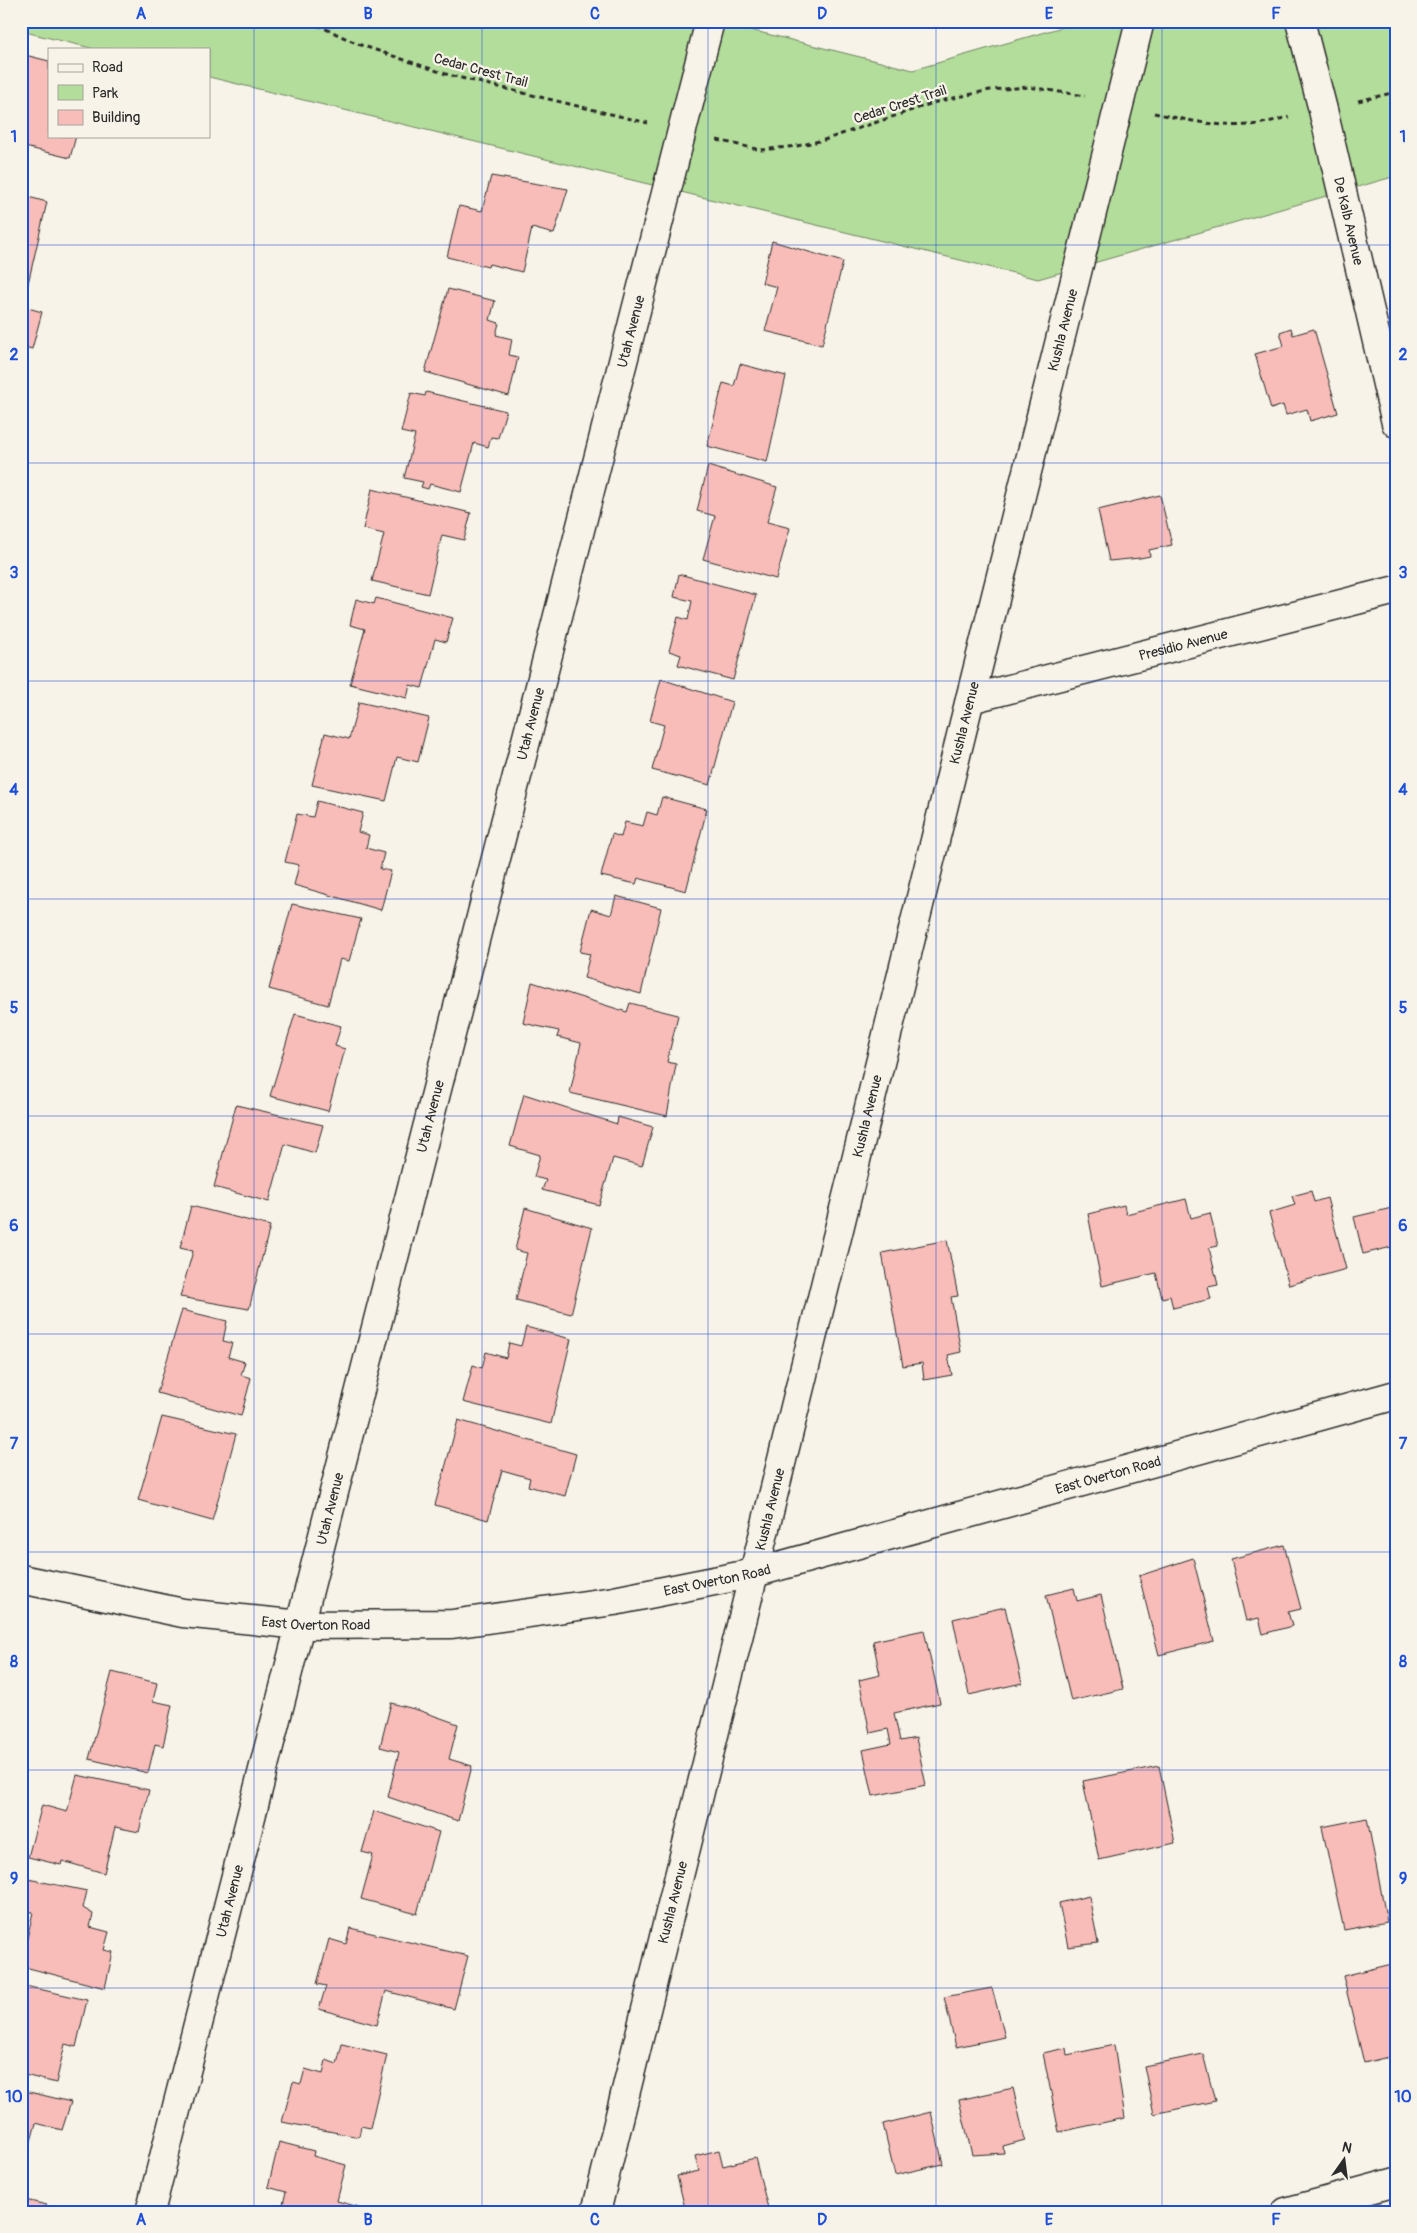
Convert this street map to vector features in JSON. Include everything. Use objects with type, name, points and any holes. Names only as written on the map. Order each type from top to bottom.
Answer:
[{"type":"street","name":"Utah Avenue","points":[[150,2212],[710,21]]},
{"type":"street","name":"Kushla Avenue","points":[[596,2212],[970,699],[1140,21]]},
{"type":"street","name":"De Kalb Avenue","points":[[1300,21],[1323,110],[1396,423]]},
{"type":"street","name":"Presidio Avenue","points":[[970,699],[1396,590]]},
{"type":"street","name":"East Overton Road","points":[[21,1579],[183,1612],[301,1624],[452,1624],[614,1601],[754,1573],[1396,1395]]},
{"type":"street","points":[[1286,2212],[1396,2182]]},
{"type":"path","name":"Cedar Crest Trail","points":[[309,21],[358,44],[450,74],[653,124]]},
{"type":"path","name":"Cedar Crest Trail","points":[[707,138],[761,150],[797,146],[824,140],[936,102],[990,90],[1029,86],[1094,98]]},
{"type":"path","points":[[1350,103],[1396,92]]},
{"type":"path","points":[[1145,110],[1186,120],[1219,124],[1257,124],[1290,117]]},
{"type":"green space","points":[[21,21],[714,21],[913,70],[1083,21],[1396,21],[1396,176],[1038,279],[210,77],[210,48],[91,48],[21,31]]},
{"type":"building","points":[[21,54],[48,61],[48,138],[75,138],[70,158],[21,146]]},
{"type":"building","points":[[491,176],[568,189],[554,234],[532,228],[522,272],[489,264],[488,267],[447,257],[459,206],[482,211]]},
{"type":"building","points":[[21,195],[47,202],[26,292],[21,291]]},
{"type":"building","points":[[772,241],[843,262],[822,345],[765,331],[777,287],[762,283]]},
{"type":"building","points":[[448,289],[495,301],[490,320],[499,323],[496,335],[512,339],[509,355],[518,357],[509,396],[425,372]]},
{"type":"building","points":[[21,306],[42,312],[32,349],[21,346]]},
{"type":"building","points":[[1291,328],[1293,335],[1314,329],[1338,413],[1310,421],[1307,409],[1286,415],[1283,405],[1271,409],[1255,354],[1284,346],[1280,332]]},
{"type":"building","points":[[740,364],[786,376],[767,462],[707,446],[723,383],[734,386]]},
{"type":"building","points":[[426,392],[506,411],[498,438],[491,437],[488,447],[474,443],[461,492],[430,484],[428,489],[421,487],[423,482],[404,478],[415,435],[401,432],[411,393],[425,396]]},
{"type":"building","points":[[708,466],[777,487],[767,522],[790,528],[776,579],[703,559],[715,516],[697,511]]},
{"type":"building","points":[[372,489],[471,513],[464,540],[442,535],[428,594],[372,581],[384,534],[363,529]]},
{"type":"building","points":[[1160,495],[1172,545],[1149,550],[1150,556],[1109,561],[1098,510]]},
{"type":"building","points":[[679,574],[756,595],[733,680],[678,665],[681,655],[669,651],[678,617],[688,620],[692,601],[674,597]]},
{"type":"building","points":[[376,598],[453,618],[446,642],[435,639],[422,688],[410,685],[407,698],[350,684],[365,629],[350,625],[356,599],[374,604]]},
{"type":"building","points":[[661,679],[732,702],[710,785],[652,770],[664,725],[650,721]]},
{"type":"building","points":[[359,702],[429,718],[418,762],[397,757],[386,801],[312,785],[325,733],[349,739]]},
{"type":"building","points":[[662,797],[707,809],[686,891],[638,878],[636,884],[601,876],[612,834],[621,837],[625,822],[643,826],[647,812],[657,815]]},
{"type":"building","points":[[317,801],[363,813],[358,832],[369,835],[366,848],[384,853],[380,869],[391,871],[381,910],[294,885],[299,865],[285,862],[297,814],[313,817]]},
{"type":"building","points":[[616,896],[661,908],[641,994],[584,978],[590,954],[580,952],[591,909],[611,915]]},
{"type":"building","points":[[292,904],[361,919],[349,961],[340,959],[328,1005],[269,989]]},
{"type":"building","points":[[532,982],[627,1012],[630,1003],[678,1015],[667,1062],[676,1064],[667,1116],[570,1093],[581,1043],[557,1037],[559,1031],[523,1023]]},
{"type":"building","points":[[295,1014],[341,1026],[335,1046],[345,1049],[328,1111],[270,1096]]},
{"type":"building","points":[[524,1094],[617,1124],[618,1117],[653,1127],[642,1166],[613,1158],[599,1205],[542,1190],[546,1180],[534,1177],[540,1155],[510,1146]]},
{"type":"building","points":[[236,1105],[323,1125],[315,1153],[285,1144],[269,1202],[214,1187]]},
{"type":"building","points":[[1311,1191],[1314,1202],[1327,1198],[1346,1269],[1289,1285],[1269,1213],[1295,1205],[1292,1196]]},
{"type":"building","points":[[1186,1199],[1191,1218],[1210,1213],[1218,1246],[1209,1248],[1218,1285],[1208,1287],[1211,1299],[1173,1308],[1170,1296],[1162,1298],[1156,1273],[1102,1286],[1088,1214],[1124,1205],[1126,1214]]},
{"type":"building","points":[[191,1206],[270,1226],[249,1309],[180,1297],[193,1251],[180,1248]]},
{"type":"building","points":[[1396,1207],[1396,1246],[1363,1254],[1354,1217]]},
{"type":"building","points":[[525,1208],[592,1228],[571,1314],[516,1300],[527,1253],[515,1250]]},
{"type":"building","points":[[947,1240],[958,1296],[951,1297],[961,1352],[948,1355],[952,1375],[924,1380],[922,1363],[903,1366],[882,1253]]},
{"type":"building","points":[[182,1310],[227,1321],[223,1341],[232,1343],[228,1357],[245,1362],[241,1375],[251,1378],[241,1416],[157,1393]]},
{"type":"building","points":[[526,1327],[571,1339],[551,1424],[463,1402],[473,1365],[482,1368],[486,1352],[506,1358],[509,1343],[521,1346]]},
{"type":"building","points":[[162,1417],[236,1434],[212,1521],[138,1500]]},
{"type":"building","points":[[458,1420],[576,1454],[565,1496],[528,1486],[530,1478],[502,1470],[488,1520],[435,1505]]},
{"type":"building","points":[[1284,1545],[1301,1609],[1288,1612],[1292,1626],[1263,1634],[1259,1618],[1246,1621],[1231,1559]]},
{"type":"building","points":[[1193,1558],[1214,1641],[1159,1655],[1139,1576]]},
{"type":"building","points":[[1074,1588],[1077,1601],[1101,1595],[1123,1689],[1071,1701],[1046,1595]]},
{"type":"building","points":[[1005,1607],[1022,1683],[969,1695],[953,1619]]},
{"type":"building","points":[[924,1630],[940,1703],[894,1713],[900,1741],[916,1738],[926,1785],[873,1796],[863,1750],[891,1744],[888,1729],[870,1733],[859,1680],[880,1675],[873,1641]]},
{"type":"building","points":[[112,1672],[157,1683],[153,1701],[172,1705],[163,1746],[155,1744],[148,1773],[89,1759]]},
{"type":"building","points":[[391,1703],[458,1724],[449,1759],[472,1766],[458,1821],[388,1797],[399,1752],[380,1747]]},
{"type":"building","points":[[1159,1766],[1175,1843],[1099,1860],[1083,1781]]},
{"type":"building","points":[[77,1775],[149,1790],[139,1832],[115,1827],[104,1873],[62,1861],[61,1865],[28,1857],[42,1805],[67,1812]]},
{"type":"building","points":[[374,1811],[439,1832],[417,1914],[361,1899],[373,1855],[362,1852]]},
{"type":"building","points":[[1367,1818],[1387,1922],[1344,1930],[1322,1827]]},
{"type":"building","points":[[23,1878],[87,1891],[83,1908],[93,1914],[90,1927],[109,1932],[104,1950],[113,1952],[105,1988],[21,1966],[33,1912],[21,1910]]},
{"type":"building","points":[[1089,1896],[1098,1943],[1068,1947],[1059,1903]]},
{"type":"building","points":[[350,1928],[468,1956],[454,2009],[386,1991],[377,2025],[319,2009],[326,1986],[317,1984],[329,1939],[346,1944]]},
{"type":"building","points":[[1396,1963],[1396,2055],[1364,2063],[1343,1976]]},
{"type":"building","points":[[21,1985],[87,2000],[76,2047],[65,2044],[56,2083],[21,2074]]},
{"type":"building","points":[[992,1988],[1005,2037],[956,2047],[944,1997]]},
{"type":"building","points":[[342,2044],[387,2055],[370,2128],[361,2126],[359,2137],[282,2122],[293,2082],[301,2084],[305,2069],[323,2074],[326,2060],[337,2064]]},
{"type":"building","points":[[1114,2045],[1125,2118],[1059,2132],[1043,2053],[1066,2048],[1067,2055]]},
{"type":"building","points":[[1203,2054],[1215,2101],[1154,2114],[1144,2066]]},
{"type":"building","points":[[1013,2088],[1025,2140],[1003,2146],[1004,2153],[972,2155],[959,2100]]},
{"type":"building","points":[[21,2090],[71,2102],[62,2130],[36,2123],[21,2178]]},
{"type":"building","points":[[931,2112],[943,2164],[895,2175],[883,2124]]},
{"type":"building","points":[[279,2142],[314,2151],[313,2156],[346,2165],[337,2201],[359,2207],[358,2212],[281,2212],[286,2192],[268,2187]]},
{"type":"building","points":[[719,2150],[723,2166],[755,2158],[769,2212],[686,2212],[677,2176],[699,2171],[695,2156]]},
{"type":"building","points":[[21,2199],[47,2205],[46,2212],[21,2212]]}]
